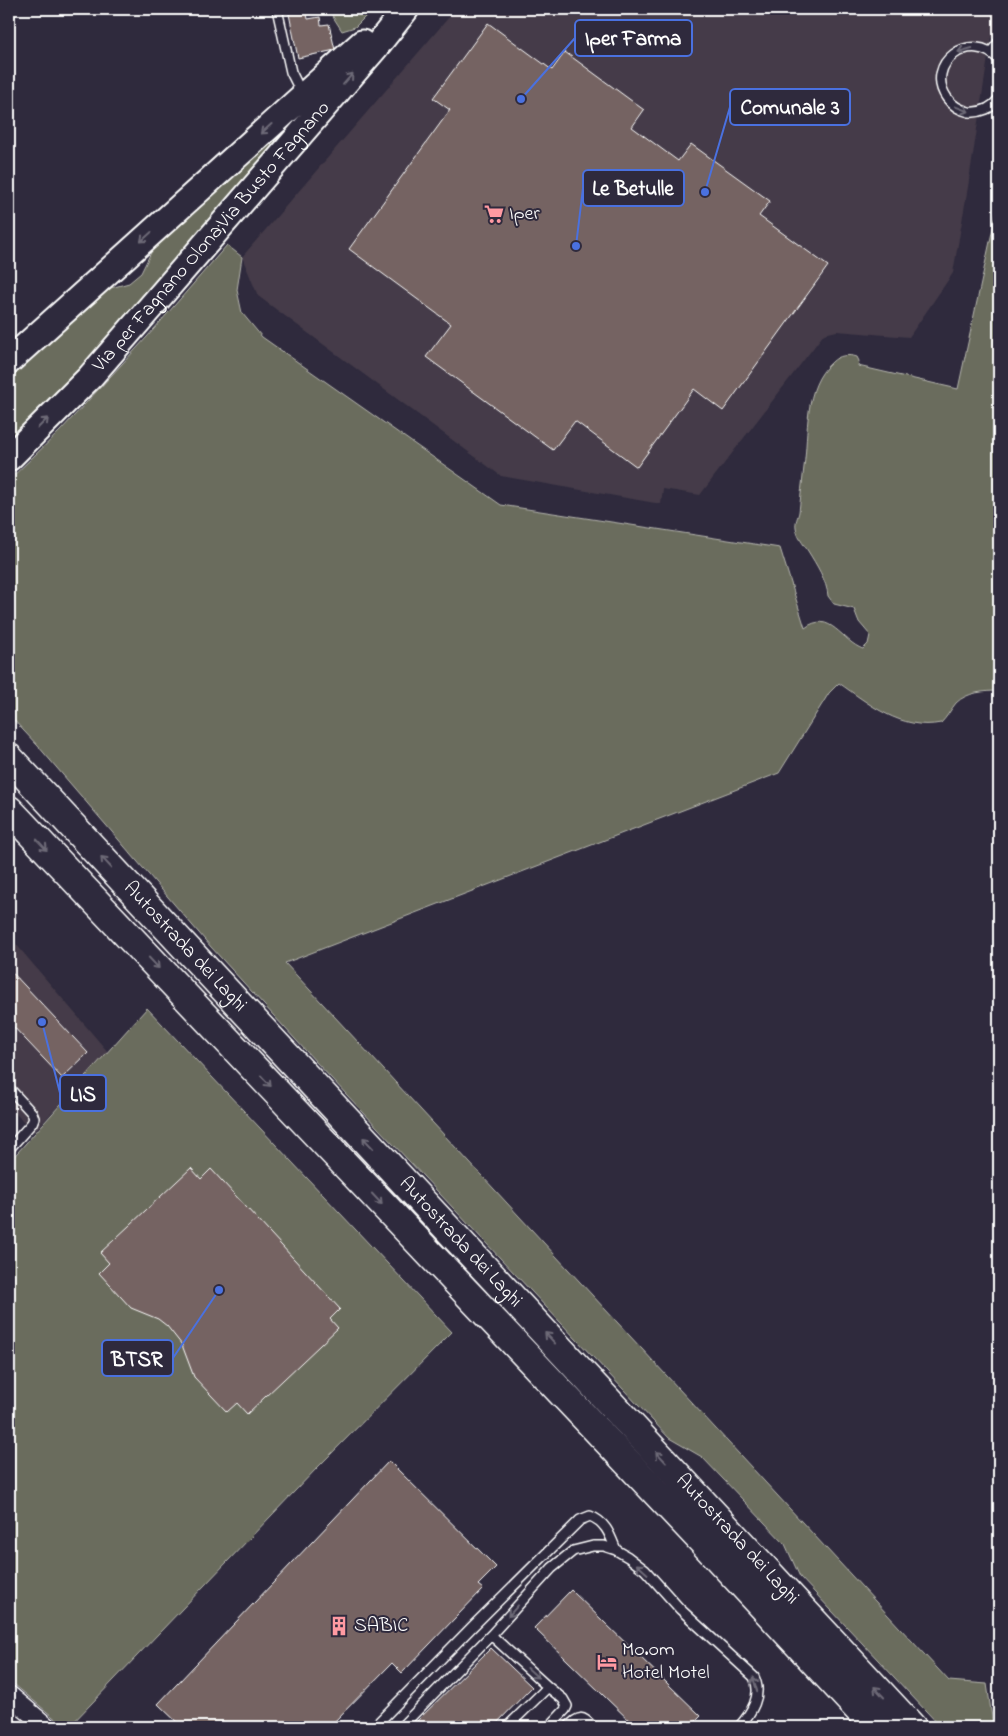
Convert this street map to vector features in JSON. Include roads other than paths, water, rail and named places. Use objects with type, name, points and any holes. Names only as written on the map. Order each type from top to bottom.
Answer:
[{"type":"highway","name":"Autostrada dei Laghi","points":[[9,758],[912,1727]]},
{"type":"highway","name":"Autostrada dei Laghi","points":[[9,810],[710,1550],[875,1727]]},
{"type":"main road","name":"Via per Fagnano Olona;Via Busto Fagnano","points":[[9,362],[399,9]]},
{"type":"main road","name":"Via per Fagnano Olona;Via Busto Fagnano","points":[[9,458],[90,377],[376,48],[406,9]]},
{"type":"street","points":[[9,1695],[47,1727]]},
{"type":"lane","points":[[277,9],[291,72],[296,86],[303,96]]},
{"type":"lane","points":[[991,52],[999,42]]},
{"type":"lane","points":[[999,60],[991,52],[982,48],[962,49],[947,61],[943,68],[941,85],[949,101],[963,110],[980,111],[988,108],[999,98]]},
{"type":"lane","points":[[9,1088],[32,1113],[34,1118],[32,1124],[9,1149]]},
{"type":"lane","points":[[374,1727],[580,1520],[590,1516],[598,1519],[605,1526],[616,1550]]},
{"type":"lane","points":[[401,1727],[491,1635],[552,1568],[572,1551],[593,1546],[604,1546],[628,1557],[645,1570],[680,1609],[754,1677],[758,1690],[756,1698],[752,1710],[739,1727]]},
{"type":"lane","points":[[491,1635],[563,1699],[567,1706],[549,1727]]},
{"type":"lane","points":[[507,1727],[548,1687]]},
{"type":"lane","points":[[568,1727],[580,1718],[585,1719],[593,1727]]},
{"type":"place","name":"Iper Farma","points":[[521,99]]},
{"type":"place","name":"Comunale 3","points":[[705,192]]},
{"type":"place","name":"Iper","points":[[494,214]]},
{"type":"place","name":"Le Betulle","points":[[576,246]]},
{"type":"place","name":"LIS","points":[[42,1022]]},
{"type":"place","name":"BTSR","points":[[219,1290]]},
{"type":"place","name":"SABIC","points":[[339,1626]]},
{"type":"place","name":"Mo.om Hotel Motel","points":[[607,1662]]}]
